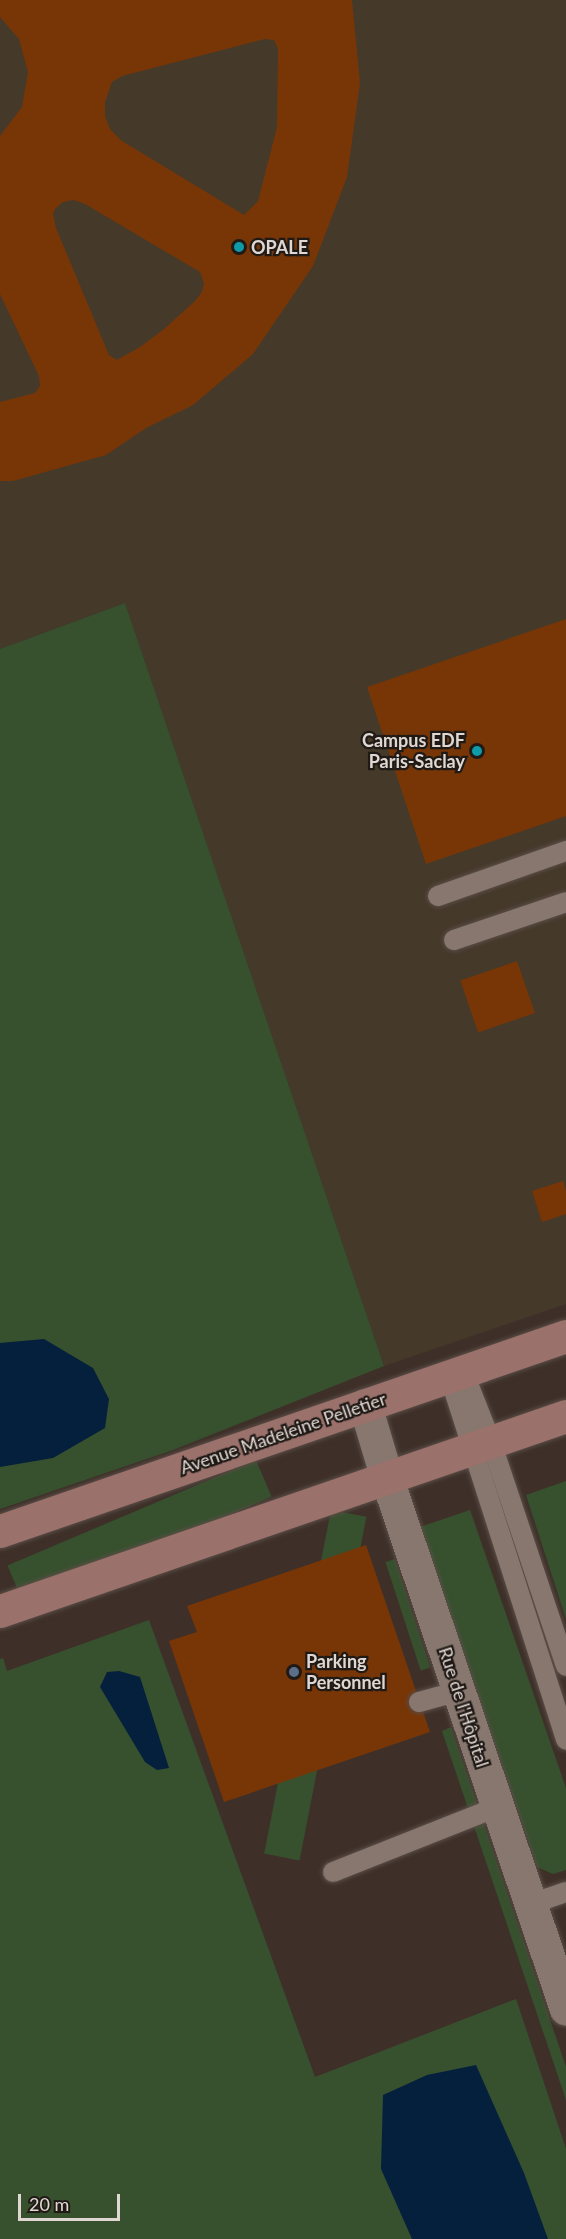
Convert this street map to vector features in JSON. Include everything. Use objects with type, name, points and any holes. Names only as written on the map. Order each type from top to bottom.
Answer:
[{"type":"street","name":"Avenue Madeleine Pelletier","points":[[0,1531],[566,1336]]},
{"type":"street","name":"Rue de l'Hôpital","points":[[365,1405],[387,1479],[566,2009]]},
{"type":"street","points":[[0,1611],[566,1416]]},
{"type":"lane","points":[[438,896],[566,851]]},
{"type":"lane","points":[[454,940],[566,902]]},
{"type":"lane","points":[[456,1373],[566,1666]]},
{"type":"lane","points":[[483,1445],[566,1740]]},
{"type":"lane","points":[[419,1702],[459,1690]]},
{"type":"lane","points":[[333,1872],[497,1807]]},
{"type":"lane","points":[[531,1904],[566,1892]]},
{"type":"shaded area","points":[[0,0],[566,0],[566,1304],[384,1366],[125,603],[0,649]]},
{"type":"green space","points":[[125,603],[384,1366],[173,1450],[0,1509],[0,649]]},
{"type":"green space","points":[[256,1460],[272,1497],[23,1602],[7,1565]]},
{"type":"green space","points":[[566,1481],[566,1619],[526,1495]]},
{"type":"green space","points":[[331,1510],[366,1517],[300,1860],[264,1854]]},
{"type":"green space","points":[[470,1510],[566,1788],[566,1870],[553,1874],[537,1867],[420,1527]]},
{"type":"green space","points":[[395,1559],[430,1667],[421,1671],[385,1562]]},
{"type":"green space","points":[[149,1620],[315,2077],[516,1999],[566,2149],[566,2239],[0,2239],[0,1659],[3,1658],[7,1671]]},
{"type":"green space","points":[[451,1727],[566,2067],[566,2100],[442,1731]]},
{"type":"water","points":[[44,1339],[93,1368],[109,1399],[105,1428],[53,1458],[0,1467],[0,1343]]},
{"type":"water","points":[[119,1671],[140,1677],[169,1768],[157,1770],[145,1762],[100,1687],[107,1672]]},
{"type":"water","points":[[476,2065],[524,2173],[548,2239],[412,2239],[381,2169],[383,2095],[427,2075]]},
{"type":"building","name":"OPALE","points":[[0,0],[352,0],[360,83],[347,177],[313,266],[253,354],[193,405],[146,428],[106,455],[13,481],[0,481],[0,402],[35,393],[40,386],[39,376],[0,294],[0,136],[22,107],[28,72],[19,39],[0,17]],"holes":[[[265,39],[274,40],[278,49],[277,127],[258,201],[244,215],[122,141],[110,129],[105,116],[105,102],[112,82],[122,76]],[[74,200],[85,204],[200,272],[204,284],[202,292],[195,301],[164,329],[140,347],[117,360],[109,355],[56,228],[53,214],[55,209],[63,202]]]},
{"type":"building","name":"Campus EDF Paris-Saclay","points":[[566,619],[566,816],[426,864],[367,687]]},
{"type":"building","points":[[517,961],[535,1013],[478,1033],[460,981]]},
{"type":"building","points":[[563,1181],[566,1191],[566,1214],[542,1222],[532,1191]]},
{"type":"building","name":"Parking Personnel","points":[[366,1545],[430,1732],[224,1802],[169,1641],[197,1632],[187,1606]]},
{"type":"place","name":"OPALE","points":[[239,247]]},
{"type":"place","name":"Campus EDF Paris-Saclay","points":[[477,751]]},
{"type":"place","name":"Parking Personnel","points":[[294,1672]]}]
